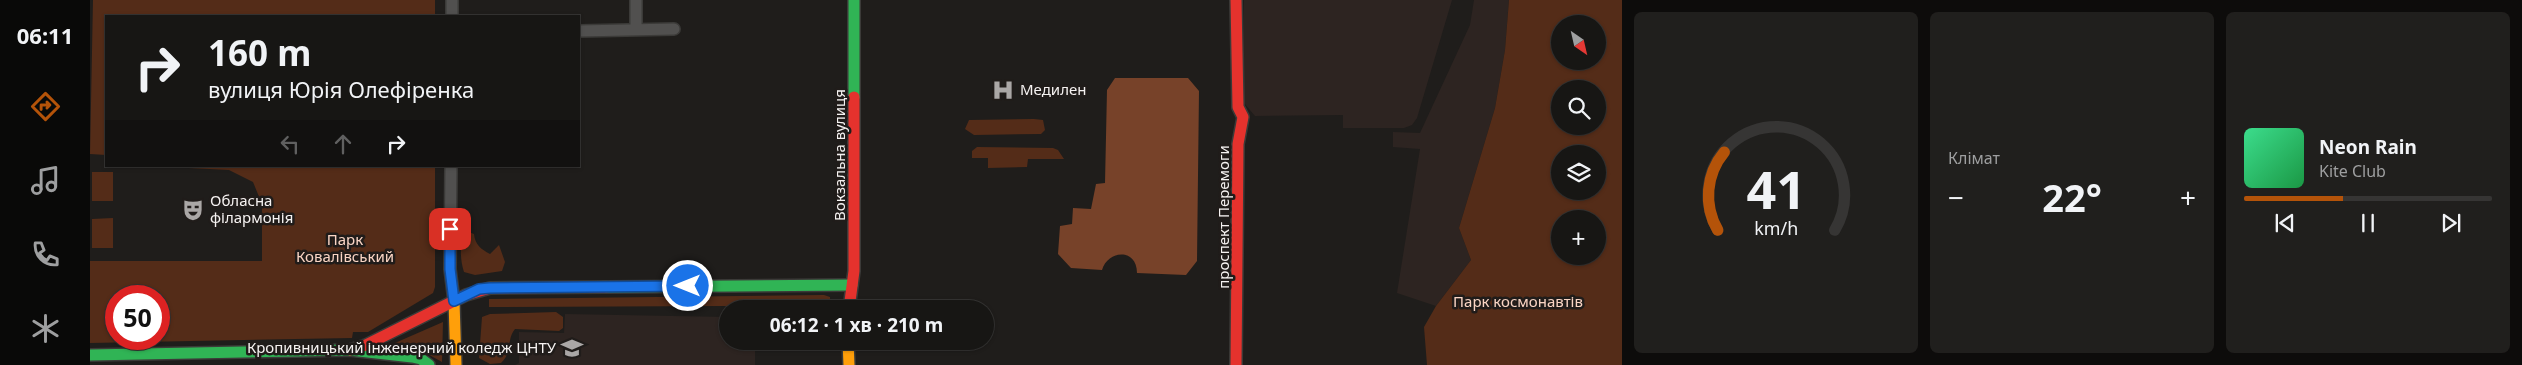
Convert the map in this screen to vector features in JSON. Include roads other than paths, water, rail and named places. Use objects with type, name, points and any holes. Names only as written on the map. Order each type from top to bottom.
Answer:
[{"type":"main road","name":"Вокзальна вулиця","points":[[850,300],[852,285],[855,196],[854,0]]},
{"type":"main road","name":"проспект Перемоги","points":[[1236,0],[1237,102],[1243,117],[1238,144],[1238,315],[1236,365]]},
{"type":"main road","points":[[350,350],[366,345],[479,289],[852,285]]},
{"type":"main road","points":[[454,301],[456,365]]},
{"type":"main road","points":[[90,355],[350,350],[412,357],[421,359],[429,365]]},
{"type":"main road","points":[[848,350],[849,365]]},
{"type":"street","points":[[452,0],[452,15]]},
{"type":"street","points":[[636,0],[636,30]]},
{"type":"street","points":[[580,31],[674,29]]},
{"type":"street","points":[[451,167],[450,269],[454,301]]},
{"type":"place","name":"Медилен","points":[[1003,90]]},
{"type":"place","name":"Обласна філармонія","points":[[193,210]]},
{"type":"place","name":"Кропивницький інженерний коледж ЦНТУ","points":[[572,348]]},
{"type":"park label","name":"Парк Ковалівський","points":[[345,248]]},
{"type":"park label","name":"Парк космонавтів","points":[[1518,302]]}]
